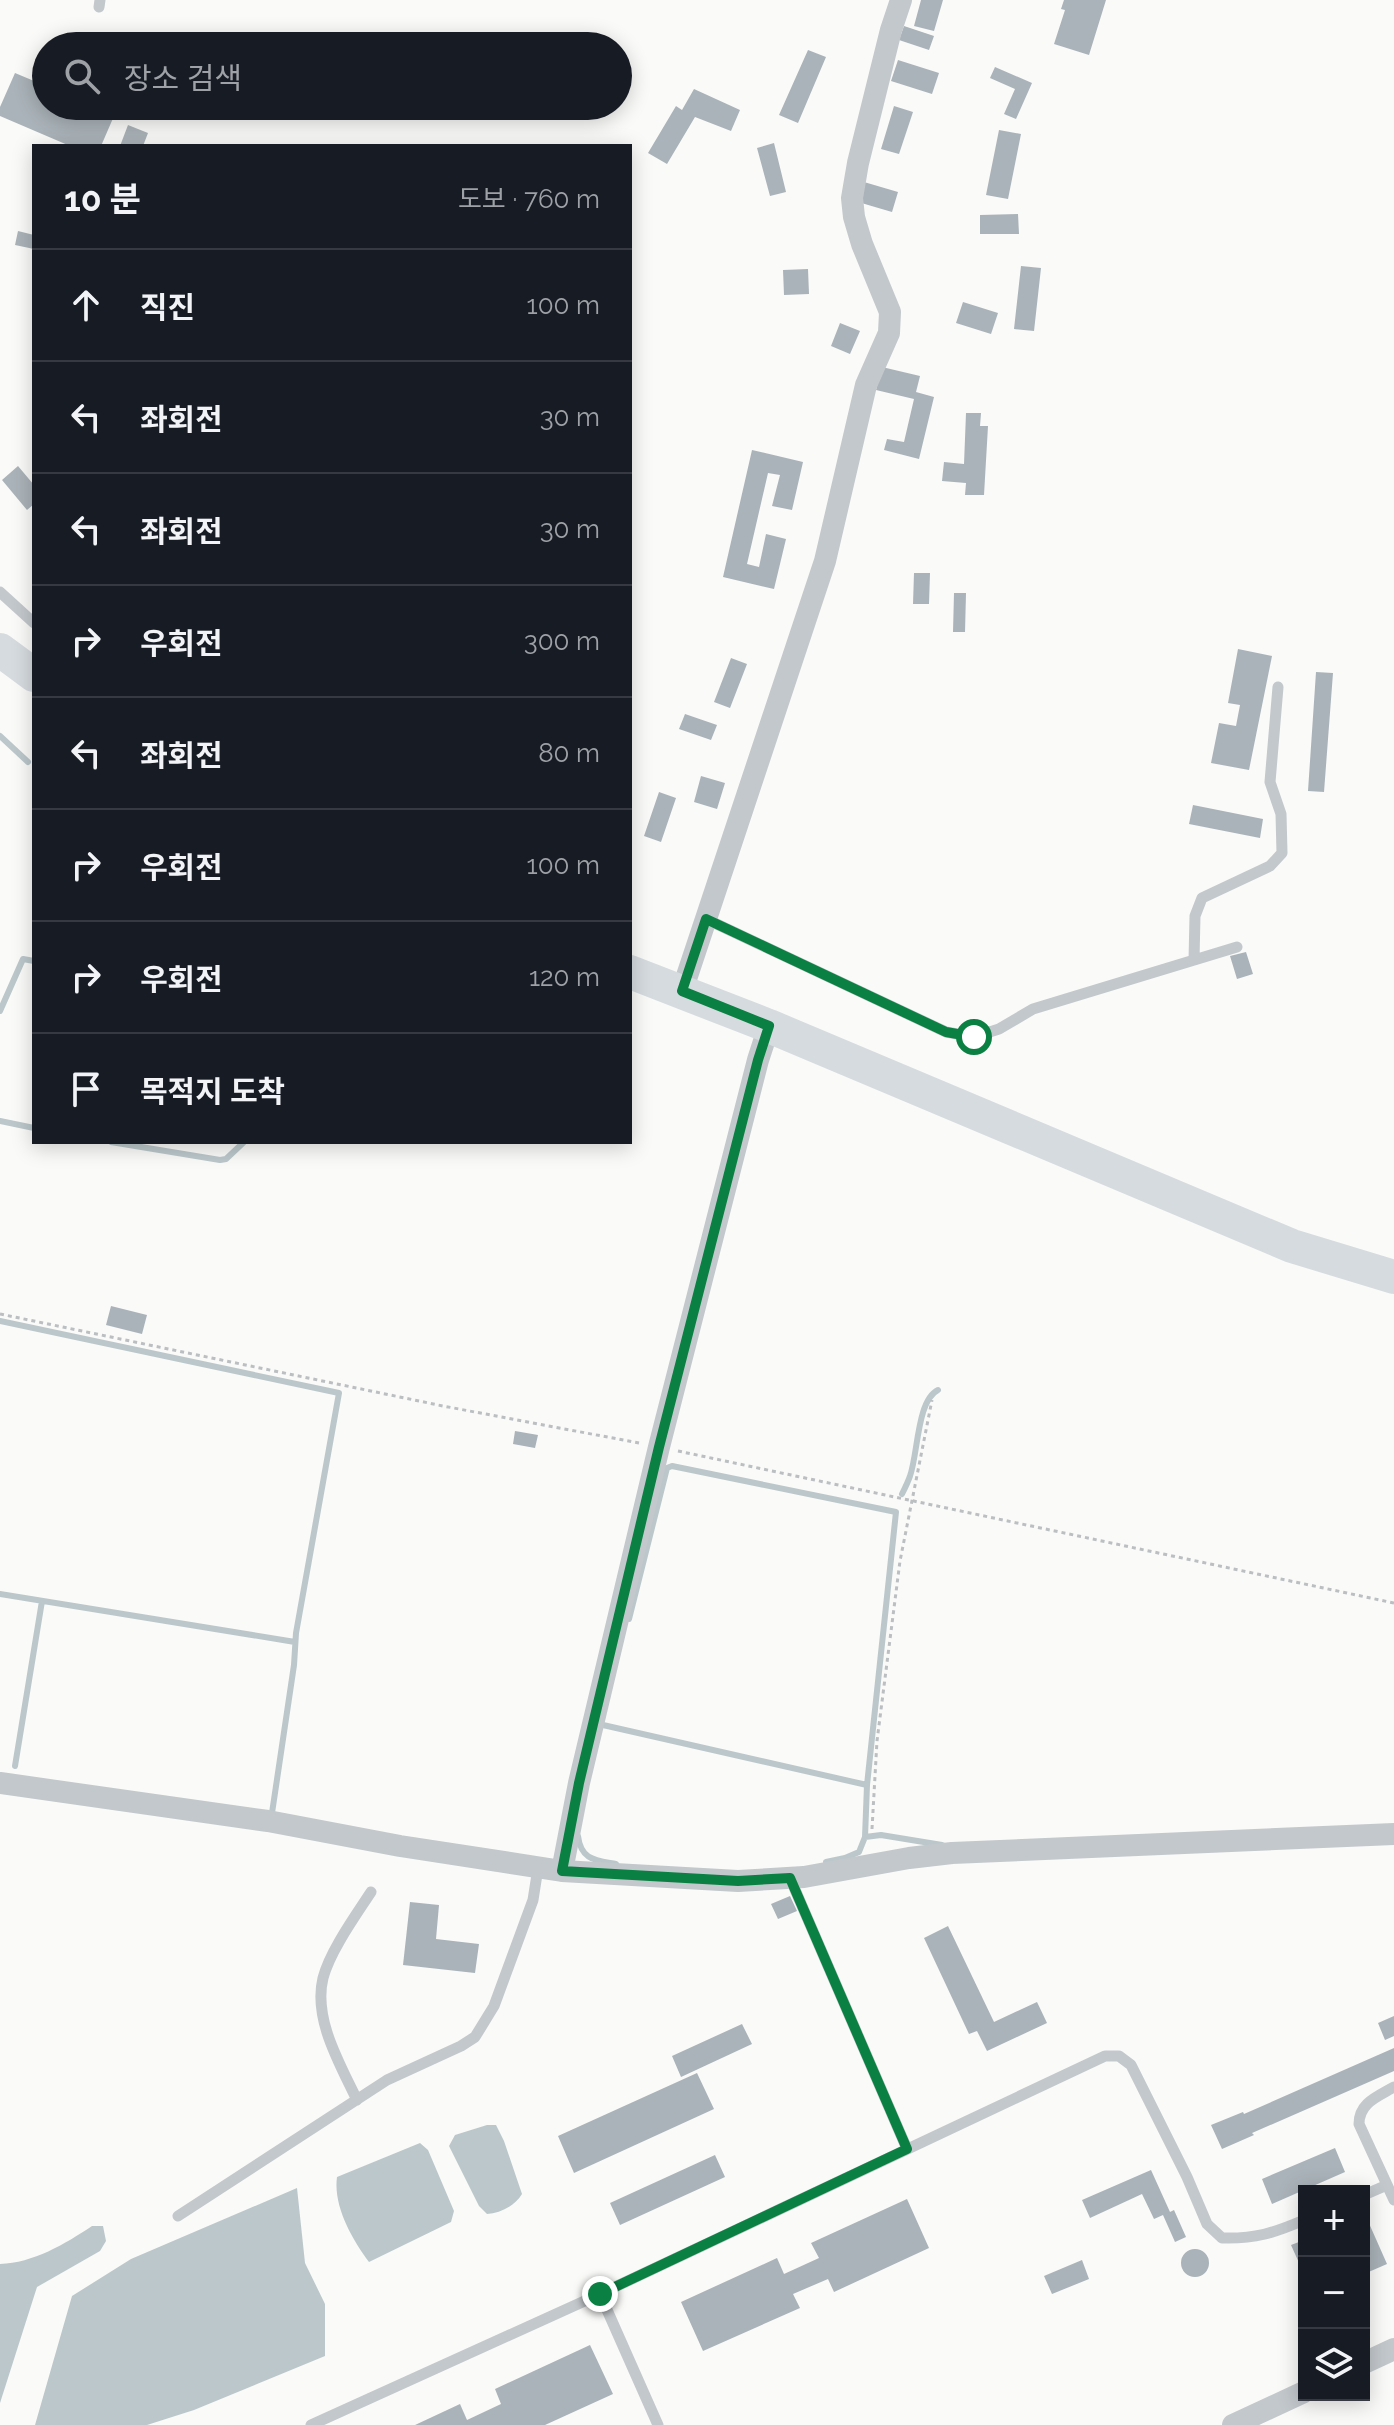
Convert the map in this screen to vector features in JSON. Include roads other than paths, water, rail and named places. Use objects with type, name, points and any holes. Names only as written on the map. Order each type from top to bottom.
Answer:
[{"type":"main road","points":[[0,650],[32,674]]},
{"type":"main road","points":[[632,973],[769,1026],[1292,1246],[1394,1277]]},
{"type":"street","points":[[682,991],[825,561],[866,385],[889,333],[890,312],[862,244],[852,198],[858,163],[901,0]]},
{"type":"street","points":[[562,1871],[579,1783],[659,1447],[769,1026]]},
{"type":"street","points":[[0,1783],[268,1821],[538,1868],[738,1881],[790,1878],[952,1853],[1394,1834]]},
{"type":"street","points":[[1370,2360],[1394,2349]]},
{"type":"street","points":[[1233,2425],[1298,2395]]},
{"type":"lane","points":[[0,592],[32,621]]},
{"type":"lane","points":[[1194,960],[1195,916],[1202,898],[1270,866],[1282,853],[1281,814],[1270,782],[1278,687]]},
{"type":"lane","points":[[706,919],[946,1032],[974,1037],[999,1029],[1033,1009],[1237,947]]},
{"type":"lane","points":[[178,2216],[387,2080],[475,2037],[494,2006],[533,1900],[538,1868]]},
{"type":"lane","points":[[790,1878],[907,2149]]},
{"type":"lane","points":[[357,2100],[329,2038],[320,1998],[324,1976],[371,1892]]},
{"type":"lane","points":[[311,2425],[600,2294],[1105,2056],[1119,2056],[1131,2065],[1207,2224],[1222,2238],[1247,2239],[1298,2222]]},
{"type":"lane","points":[[1394,2087],[1368,2101],[1359,2113],[1359,2124],[1394,2200]]},
{"type":"lane","points":[[1370,2192],[1387,2185]]},
{"type":"lane","points":[[600,2294],[658,2425]]},
{"type":"waterway","points":[[0,736],[28,762]]},
{"type":"waterway","points":[[0,1011],[23,959],[32,961]]},
{"type":"waterway","points":[[0,1121],[32,1128]]},
{"type":"waterway","points":[[123,1144],[220,1160],[226,1159],[242,1144]]},
{"type":"waterway","points":[[0,1321],[339,1393],[296,1633],[272,1813]]},
{"type":"waterway","points":[[902,1494],[913,1466],[922,1416],[931,1396],[938,1390]]},
{"type":"waterway","points":[[629,1619],[667,1468],[672,1466],[896,1512],[867,1785],[865,1837]]},
{"type":"waterway","points":[[0,1594],[295,1642]]},
{"type":"waterway","points":[[15,1766],[42,1601]]},
{"type":"waterway","points":[[603,1725],[867,1785]]},
{"type":"waterway","points":[[826,1862],[859,1852],[865,1837],[881,1835],[942,1845]]},
{"type":"waterway","points":[[578,1836],[582,1850],[590,1858],[616,1864]]}]
